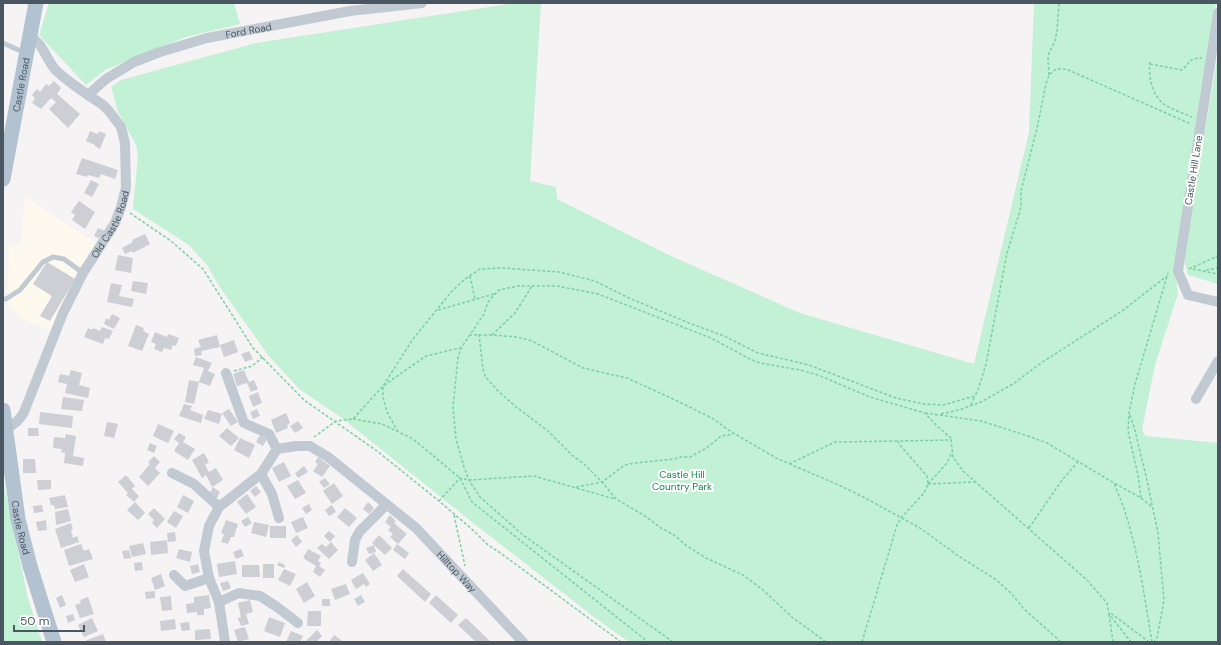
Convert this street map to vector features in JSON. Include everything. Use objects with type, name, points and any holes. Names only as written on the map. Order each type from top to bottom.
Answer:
[{"type":"main road","name":"Castle Road","points":[[3,180],[36,3]]},
{"type":"main road","name":"Castle Road","points":[[3,410],[18,519],[30,566],[54,642]]},
{"type":"street","name":"Ford Road","points":[[88,95],[106,79],[134,62],[160,52],[201,40],[350,11],[422,3]]},
{"type":"street","name":"Castle Hill Lane","points":[[1178,271],[1218,13]]},
{"type":"street","name":"Old Castle Road","points":[[6,428],[12,426],[22,417],[63,313],[83,273],[115,223],[121,208],[126,188],[125,143],[121,127],[109,111],[54,68],[40,44],[36,39],[30,37]]},
{"type":"street","points":[[1178,271],[1188,295],[1218,302]]},
{"type":"street","points":[[1196,398],[1218,361]]},
{"type":"street","points":[[226,373],[244,423],[269,434],[277,449]]},
{"type":"street","points":[[226,642],[219,602],[209,578],[204,551],[209,526],[219,507],[261,474],[277,449],[296,446],[310,446]]},
{"type":"street","name":"Hilltop Way","points":[[310,446],[328,457],[416,528],[523,642]]},
{"type":"street","points":[[172,472],[194,484],[219,507]]},
{"type":"street","points":[[261,474],[272,494],[279,518]]},
{"type":"street","points":[[352,562],[355,540],[360,531],[386,505]]},
{"type":"street","points":[[174,575],[184,591],[209,578]]},
{"type":"street","points":[[219,602],[239,593],[260,596],[277,607],[298,624]]},
{"type":"lane","points":[[3,43],[26,54]]},
{"type":"lane","points":[[3,299],[6,299],[20,290],[43,262],[53,257],[64,259],[83,273]]},
{"type":"path","points":[[971,406],[986,364],[1007,253],[1021,206],[1021,191],[1049,75],[1048,59],[1057,31],[1059,3]]},
{"type":"path","points":[[1195,118],[1166,105],[1159,98],[1150,80],[1150,63],[1182,70],[1189,61],[1193,59],[1205,58]]},
{"type":"path","points":[[1049,75],[1057,69],[1066,69],[1194,125]]},
{"type":"path","points":[[121,208],[171,241],[203,269],[253,348],[304,400],[377,451],[439,501],[488,545],[621,642]]},
{"type":"path","points":[[941,414],[971,406],[994,396],[1041,363],[1122,311],[1168,275],[1192,268],[1218,256]]},
{"type":"path","points":[[353,419],[383,386],[413,339],[452,291],[470,275],[480,269],[502,268],[559,272],[595,280],[630,298],[724,336],[758,353],[809,365],[896,398],[924,404],[943,405],[975,396]]},
{"type":"path","points":[[1192,268],[1218,274]]},
{"type":"path","points":[[1204,270],[1218,268]]},
{"type":"path","points":[[470,275],[475,299]]},
{"type":"path","points":[[1141,498],[1138,475],[1128,431],[1129,413],[1135,384],[1168,275]]},
{"type":"path","points":[[492,335],[515,313],[532,286]]},
{"type":"path","points":[[438,310],[495,294],[505,288],[557,286],[598,294],[711,338],[750,359],[767,364],[800,370],[870,397],[925,413],[941,414],[981,421],[1047,443],[1141,498],[1152,506]]},
{"type":"path","points":[[495,294],[488,302],[484,314],[461,348],[458,357],[453,407],[456,439],[469,480],[480,497],[523,535],[673,642]]},
{"type":"path","points":[[478,334],[485,376],[497,390],[515,406],[548,431],[602,482],[616,499]]},
{"type":"path","points":[[469,335],[492,335],[532,340],[583,368],[627,378],[712,418],[734,434],[776,458],[841,486],[920,528],[956,555],[995,579],[1011,593],[1024,609],[1061,642]]},
{"type":"path","points":[[383,386],[426,356],[461,348]]},
{"type":"path","points":[[226,373],[252,366],[263,358]]},
{"type":"path","points":[[383,386],[383,397],[387,412],[398,432]]},
{"type":"path","points":[[925,413],[951,438],[953,457],[957,464],[974,482],[1087,580],[1107,603],[1112,642]]},
{"type":"path","points":[[1129,413],[1146,476],[1158,533],[1164,600],[1157,638],[1153,642]]},
{"type":"path","points":[[310,446],[313,438],[336,421],[353,419],[382,424],[414,439],[460,478],[472,502],[648,642]]},
{"type":"path","points":[[574,487],[602,482],[625,466],[635,463],[690,457],[708,447],[721,436],[734,434]]},
{"type":"path","points":[[789,464],[835,442],[951,440]]},
{"type":"path","points":[[898,441],[927,476],[928,484]]},
{"type":"path","points":[[862,642],[897,525],[901,518],[924,493],[928,484],[947,463],[952,451]]},
{"type":"path","points":[[1028,529],[1062,480],[1078,462]]},
{"type":"path","points":[[460,478],[469,480],[534,476],[616,499],[674,535],[687,546],[706,558],[743,575],[763,590],[792,617],[826,642]]},
{"type":"path","points":[[439,501],[460,478]]},
{"type":"path","points":[[928,484],[974,482]]},
{"type":"path","points":[[1114,483],[1132,534],[1153,642]]},
{"type":"path","points":[[454,515],[470,585]]},
{"type":"path","points":[[1109,614],[1131,642]]},
{"type":"path","points":[[1109,614],[1112,614],[1149,642]]},
{"type":"shaded area","points":[[25,196],[96,243],[76,277],[52,331],[21,319],[7,304],[9,246],[21,244]]},
{"type":"green space","points":[[49,3],[234,3],[240,24],[186,37],[105,70],[86,85],[39,35]]},
{"type":"green space","name":"Castle Hill Country Park","points":[[515,3],[541,3],[530,181],[556,187],[557,199],[671,256],[800,313],[974,364],[1029,132],[1034,3],[1216,3],[1176,276],[1178,294],[1155,365],[1142,430],[1146,436],[1218,443],[1218,642],[629,642],[594,617],[472,522],[342,418],[299,389],[268,355],[219,286],[207,265],[189,245],[133,209],[138,156],[136,145],[118,112],[111,87],[121,80],[256,43]]},
{"type":"green space","points":[[1218,53],[1218,284],[1188,275],[1184,260]]},
{"type":"green space","points":[[3,480],[28,598],[42,642],[3,642]]},
{"type":"building","points":[[54,81],[61,88],[57,94],[80,114],[68,128],[49,109],[56,102],[51,98],[41,109],[32,103],[35,98],[32,95],[37,89],[40,92],[46,84],[49,86]]},
{"type":"building","points":[[90,131],[98,134],[99,131],[106,134],[100,149],[86,141]]},
{"type":"building","points":[[82,158],[118,170],[115,179],[101,174],[99,178],[76,174]]},
{"type":"building","points":[[91,180],[99,184],[92,197],[84,193]]},
{"type":"building","points":[[79,201],[95,212],[85,229],[72,220],[75,215],[71,212]]},
{"type":"building","points":[[98,228],[105,231],[101,239],[94,236]]},
{"type":"building","points":[[145,234],[150,244],[133,253],[132,251],[125,254],[122,248],[133,242],[132,240]]},
{"type":"building","points":[[118,255],[133,258],[131,273],[115,270]]},
{"type":"building","points":[[47,262],[75,279],[50,321],[40,316],[52,296],[33,284]]},
{"type":"building","points":[[133,281],[148,283],[146,294],[131,291]]},
{"type":"building","points":[[111,283],[122,285],[119,296],[134,299],[132,307],[107,302]]},
{"type":"building","points":[[112,314],[120,318],[114,329],[104,324],[106,318],[109,320]]},
{"type":"building","points":[[136,325],[144,328],[143,331],[149,334],[142,351],[128,346]]},
{"type":"building","points":[[102,327],[113,331],[109,339],[105,338],[103,344],[84,337],[88,328],[93,330],[93,328],[100,331]]},
{"type":"building","points":[[155,332],[167,337],[168,334],[179,338],[176,346],[173,345],[171,350],[164,348],[162,352],[154,349],[156,344],[151,342]]},
{"type":"building","points":[[217,335],[220,347],[201,351],[202,355],[195,356],[194,349],[201,347],[198,340]]},
{"type":"building","points":[[234,340],[238,352],[224,357],[220,345]]},
{"type":"building","points":[[249,351],[253,359],[245,362],[241,354]]},
{"type":"building","points":[[196,357],[212,363],[208,371],[215,374],[210,386],[199,382],[204,368],[193,365]]},
{"type":"building","points":[[71,370],[82,373],[79,385],[90,388],[88,398],[65,393],[67,384],[58,382],[60,374],[69,376]]},
{"type":"building","points":[[244,370],[249,382],[254,380],[258,389],[251,392],[247,383],[237,386],[233,374]]},
{"type":"building","points":[[189,380],[199,382],[194,404],[185,402]]},
{"type":"building","points":[[258,392],[262,403],[253,407],[249,396]]},
{"type":"building","points":[[63,397],[84,400],[82,411],[61,409]]},
{"type":"building","points":[[184,404],[192,406],[190,410],[203,415],[201,423],[179,416]]},
{"type":"building","points":[[229,409],[238,422],[231,426],[222,413]]},
{"type":"building","points":[[257,409],[260,416],[253,419],[250,412]]},
{"type":"building","points":[[208,410],[222,414],[219,424],[204,419]]},
{"type":"building","points":[[40,412],[73,416],[72,428],[39,424]]},
{"type":"building","points":[[286,413],[290,423],[287,425],[288,428],[276,433],[271,420]]},
{"type":"building","points":[[298,421],[303,428],[295,433],[290,426]]},
{"type":"building","points":[[107,422],[118,424],[114,438],[104,436]]},
{"type":"building","points":[[158,424],[174,431],[168,443],[153,436]]},
{"type":"building","points":[[28,428],[38,428],[39,436],[28,436]]},
{"type":"building","points":[[227,428],[239,438],[231,446],[219,436]]},
{"type":"building","points":[[179,433],[186,437],[183,442],[195,449],[188,460],[174,451],[179,443],[174,439]]},
{"type":"building","points":[[66,434],[76,436],[73,456],[84,458],[83,466],[64,463],[65,453],[61,452],[62,449],[53,448],[54,437],[65,438]]},
{"type":"building","points":[[260,435],[267,439],[263,446],[256,442]]},
{"type":"building","points":[[240,438],[255,445],[249,458],[234,450]]},
{"type":"building","points":[[150,443],[157,446],[154,453],[147,450]]},
{"type":"building","points":[[204,453],[209,462],[205,465],[209,472],[216,468],[223,480],[212,487],[206,475],[202,478],[192,460]]},
{"type":"building","points":[[154,456],[160,462],[155,468],[160,473],[148,486],[139,477],[150,464],[148,462]]},
{"type":"building","points":[[318,457],[330,466],[322,477],[313,471],[318,464],[315,462]]},
{"type":"building","points":[[23,459],[35,459],[36,473],[23,473]]},
{"type":"building","points":[[284,462],[291,476],[279,482],[272,468]]},
{"type":"building","points":[[304,466],[308,472],[298,478],[295,473]]},
{"type":"building","points":[[126,475],[135,486],[132,489],[139,496],[134,502],[126,495],[128,493],[118,482]]},
{"type":"building","points":[[325,478],[330,484],[324,488],[319,482]]},
{"type":"building","points":[[37,480],[51,480],[51,489],[38,490]]},
{"type":"building","points":[[298,480],[306,493],[295,499],[287,486]]},
{"type":"building","points":[[334,483],[343,496],[332,504],[323,491]]},
{"type":"building","points":[[256,486],[261,492],[255,497],[250,491]]},
{"type":"building","points":[[213,487],[220,492],[217,498],[209,494]]},
{"type":"building","points":[[247,494],[256,507],[246,514],[237,502]]},
{"type":"building","points":[[65,495],[68,507],[55,509],[54,505],[51,505],[49,498]]},
{"type":"building","points":[[183,495],[194,501],[188,513],[177,507]]},
{"type":"building","points":[[135,502],[145,513],[138,520],[127,510]]},
{"type":"building","points":[[368,502],[374,508],[369,514],[363,509]]},
{"type":"building","points":[[309,504],[312,510],[306,514],[302,508]]},
{"type":"building","points":[[42,505],[43,512],[34,513],[33,506]]},
{"type":"building","points":[[332,505],[336,512],[329,516],[325,510]]},
{"type":"building","points":[[154,508],[165,519],[157,528],[152,523],[154,520],[148,514]]},
{"type":"building","points":[[345,508],[357,518],[349,527],[337,517]]},
{"type":"building","points":[[68,509],[71,521],[56,525],[55,512]]},
{"type":"building","points":[[174,511],[183,516],[176,528],[167,522]]},
{"type":"building","points":[[390,515],[396,521],[394,523],[407,534],[398,544],[390,537],[393,534],[388,530],[391,527],[385,522]]},
{"type":"building","points":[[248,517],[252,523],[245,527],[241,521]]},
{"type":"building","points":[[303,517],[308,528],[296,533],[291,522]]},
{"type":"building","points":[[46,520],[47,530],[38,531],[36,522]]},
{"type":"building","points":[[226,520],[238,524],[234,537],[231,537],[228,544],[221,542],[224,534],[221,533]]},
{"type":"building","points":[[254,522],[269,525],[266,537],[251,533]]},
{"type":"building","points":[[71,523],[73,538],[77,536],[79,542],[61,548],[55,529]]},
{"type":"building","points":[[270,526],[286,526],[286,538],[270,538]]},
{"type":"building","points":[[329,531],[335,536],[330,542],[324,536]]},
{"type":"building","points":[[175,532],[176,541],[168,542],[167,533]]},
{"type":"building","points":[[297,535],[302,542],[296,547],[291,540]]},
{"type":"building","points":[[379,535],[392,548],[385,555],[372,543]]},
{"type":"building","points":[[167,540],[168,553],[151,555],[150,542]]},
{"type":"building","points":[[331,542],[338,550],[329,559],[317,548],[322,544],[326,547]]},
{"type":"building","points":[[143,543],[146,554],[132,557],[129,546]]},
{"type":"building","points":[[81,544],[84,551],[89,549],[93,559],[69,566],[64,550]]},
{"type":"building","points":[[397,544],[409,553],[405,559],[393,550]]},
{"type":"building","points":[[374,545],[376,552],[369,554],[366,548]]},
{"type":"building","points":[[179,549],[192,552],[190,562],[176,558]]},
{"type":"building","points":[[241,549],[244,556],[236,559],[233,552]]},
{"type":"building","points":[[308,549],[321,556],[318,561],[321,563],[319,566],[325,570],[320,577],[313,572],[316,566],[303,558]]},
{"type":"building","points":[[129,550],[131,558],[124,559],[122,551]]},
{"type":"building","points":[[374,553],[382,565],[373,571],[365,560]]},
{"type":"building","points":[[235,561],[237,574],[219,577],[217,564]]},
{"type":"building","points":[[142,562],[143,570],[135,571],[134,563]]},
{"type":"building","points":[[279,562],[285,565],[284,568],[277,565]]},
{"type":"building","points":[[84,564],[89,577],[75,582],[70,570]]},
{"type":"building","points":[[198,564],[200,572],[192,574],[190,566]]},
{"type":"building","points":[[263,564],[274,564],[274,578],[263,578]]},
{"type":"building","points":[[242,565],[259,565],[260,577],[242,577]]},
{"type":"building","points":[[284,569],[296,574],[290,586],[278,580]]},
{"type":"building","points":[[403,569],[431,594],[425,602],[397,576]]},
{"type":"building","points":[[363,573],[370,584],[366,587],[364,584],[356,589],[351,580]]},
{"type":"building","points":[[161,574],[165,586],[155,590],[151,578]]},
{"type":"building","points":[[228,581],[231,588],[223,591],[220,583]]},
{"type":"building","points":[[307,582],[315,596],[304,603],[296,589]]},
{"type":"building","points":[[346,584],[350,594],[335,600],[331,589]]},
{"type":"building","points":[[155,591],[155,598],[146,599],[145,592]]},
{"type":"building","points":[[62,595],[66,605],[60,608],[56,598]]},
{"type":"building","points":[[209,595],[211,608],[204,609],[204,615],[197,615],[197,612],[187,613],[186,604],[194,603],[194,597]]},
{"type":"building","points":[[361,595],[365,602],[358,606],[354,599]]},
{"type":"building","points":[[436,595],[458,615],[451,623],[429,603]]},
{"type":"building","points":[[171,596],[172,610],[162,611],[160,597]]},
{"type":"building","points":[[88,597],[94,614],[80,618],[75,605],[81,603],[80,600]]},
{"type":"building","points":[[322,599],[330,599],[330,606],[322,606]]},
{"type":"building","points":[[250,600],[253,612],[246,614],[249,624],[241,626],[238,618],[241,617],[238,603]]},
{"type":"building","points":[[308,611],[321,611],[321,626],[307,626]]},
{"type":"building","points":[[73,614],[75,620],[68,623],[66,616]]},
{"type":"building","points":[[269,617],[285,623],[280,637],[264,631]]},
{"type":"building","points":[[92,618],[98,631],[84,637],[78,625]]},
{"type":"building","points":[[466,618],[491,642],[476,642],[458,625]]},
{"type":"building","points":[[175,619],[176,629],[161,631],[160,621]]},
{"type":"building","points":[[189,622],[190,630],[182,631],[180,623]]},
{"type":"building","points":[[245,627],[249,639],[238,642],[234,630]]},
{"type":"building","points":[[210,629],[211,639],[195,640],[195,630]]},
{"type":"building","points":[[317,630],[322,636],[316,642],[307,642],[306,641]]},
{"type":"building","points":[[291,631],[303,636],[300,642],[286,642]]},
{"type":"building","points":[[103,634],[106,642],[85,642],[85,641]]},
{"type":"building","points":[[334,635],[344,642],[329,642]]}]
